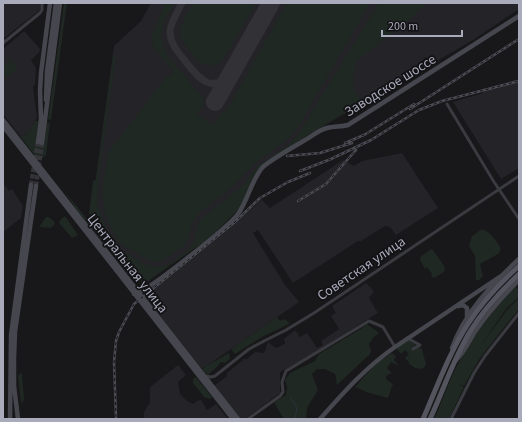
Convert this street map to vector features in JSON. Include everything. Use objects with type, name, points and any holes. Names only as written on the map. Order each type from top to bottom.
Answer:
[{"type":"main road","points":[[50,3],[40,85],[40,142],[46,115],[60,3]]},
{"type":"main road","points":[[46,115],[45,92],[56,3]]},
{"type":"main road","name":"Заводское шоссе","points":[[136,293],[150,286],[233,220],[243,207],[259,173],[265,166],[286,151],[324,129],[348,126],[519,16]]},
{"type":"main road","name":"Центральная улица","points":[[3,120],[131,284],[136,293],[233,419]]},
{"type":"main road","name":"Центральная улица","points":[[3,126],[238,419]]},
{"type":"main road","points":[[10,419],[11,336],[34,186],[15,342],[14,386],[18,419]]},
{"type":"main road","points":[[452,360],[457,336],[467,318],[483,296],[501,276],[519,260]]},
{"type":"main road","points":[[430,419],[464,331],[480,307],[499,285],[519,266]]},
{"type":"main road","points":[[423,419],[452,360],[478,320],[492,302],[519,274]]},
{"type":"main road","points":[[320,419],[361,374],[394,347],[501,276]]},
{"type":"main road","points":[[452,360],[460,357],[475,332],[494,307],[519,280]]},
{"type":"main road","points":[[131,284],[140,288],[150,286]]},
{"type":"main road","points":[[454,308],[460,305],[465,306],[468,310],[467,318]]},
{"type":"street","points":[[3,43],[40,13],[42,3]]},
{"type":"street","points":[[447,104],[498,189],[519,220]]},
{"type":"street","name":"Советская улица","points":[[215,376],[249,349],[286,330],[314,313],[519,176]]},
{"type":"street","points":[[451,419],[474,373],[485,356],[519,313]]},
{"type":"street","points":[[248,419],[280,396],[283,392],[282,382],[286,371],[369,321],[384,327],[394,347]]},
{"type":"street","points":[[407,338],[420,345],[414,349]]},
{"type":"street","points":[[203,376],[215,376],[213,388]]},
{"type":"shaded area","points":[[3,3],[40,3],[41,7],[40,10],[3,39]]},
{"type":"shaded area","points":[[64,3],[67,3],[51,120],[48,119]]},
{"type":"shaded area","points":[[151,3],[519,3],[519,9],[473,40],[432,64],[426,57],[401,79],[367,101],[278,152],[203,240],[149,281],[136,282],[112,254],[112,245],[92,205],[114,46],[141,21]]},
{"type":"shaded area","points":[[165,3],[174,3],[164,22],[161,34],[167,55],[205,100],[197,115],[214,125],[222,112],[227,110],[287,3],[370,3],[300,124],[289,138],[255,163],[232,187],[198,214],[191,226],[187,242],[183,247],[167,258],[155,262],[143,257],[121,244],[116,239],[105,213],[102,193],[108,153],[166,77],[174,72],[154,48],[151,38]]},
{"type":"shaded area","points":[[193,3],[256,3],[223,60],[217,64],[206,65],[202,63],[194,56],[181,38],[180,32],[182,25]]},
{"type":"shaded area","points":[[379,3],[427,3],[405,24],[356,62],[353,75],[353,85],[354,91],[361,102],[286,149],[262,166],[240,208],[222,226],[204,242],[149,280],[136,282],[113,254],[113,245],[106,234],[112,245],[112,254],[106,237],[89,213],[93,181],[96,180],[113,56],[116,56],[99,176],[97,202],[102,218],[114,244],[121,250],[147,265],[158,267],[168,265],[188,250],[192,245],[200,220],[243,185],[258,166],[290,144],[297,136]]},
{"type":"shaded area","points":[[23,32],[25,32],[40,49],[39,53],[31,60],[36,68],[35,84],[33,87],[37,118],[28,133],[20,136],[3,114],[3,49]]},
{"type":"shaded area","points":[[3,53],[17,65],[16,70],[3,80],[3,68],[10,61]]},
{"type":"shaded area","points":[[519,79],[519,168],[501,179],[453,102],[483,93],[483,89]]},
{"type":"shaded area","points":[[35,121],[38,121],[36,142],[44,143],[47,123],[50,123],[46,155],[41,159],[36,157],[20,136],[28,133]]},
{"type":"shaded area","points":[[402,153],[438,208],[396,235],[390,227],[385,226],[361,241],[358,241],[293,283],[258,230],[253,233],[285,285],[299,302],[202,369],[145,298],[235,224],[261,200],[270,208],[343,160],[354,166],[362,161]]},
{"type":"shaded area","points":[[51,174],[103,239],[105,244],[75,208],[68,196]]},
{"type":"shaded area","points":[[3,183],[9,191],[12,189],[23,206],[21,218],[3,232]]},
{"type":"shaded area","points":[[65,216],[78,235],[72,238],[59,223]]},
{"type":"shaded area","points":[[46,217],[54,221],[55,224],[51,228],[39,227]]},
{"type":"shaded area","points":[[482,229],[493,237],[501,249],[498,254],[480,264],[483,276],[479,280],[476,280],[475,256],[469,246],[472,236]]},
{"type":"shaded area","points":[[431,249],[445,267],[444,272],[434,278],[431,277],[432,274],[427,267],[425,269],[420,260],[421,256]]},
{"type":"shaded area","points":[[366,283],[373,290],[374,293],[369,298],[378,313],[290,368],[283,370],[280,373],[280,393],[245,419],[240,419],[214,386],[226,377],[227,373],[243,360],[242,359],[247,359],[255,352],[264,353],[268,342],[276,348],[285,344],[284,339],[295,330],[300,337],[307,333],[317,348],[323,345],[321,341],[339,329],[331,316],[336,313],[332,306]]},
{"type":"shaded area","points":[[519,283],[516,287],[517,289],[519,287],[519,297],[506,309],[481,345],[507,310],[519,298],[519,309],[480,358],[464,386],[459,384],[464,387],[449,419],[434,419],[452,376],[465,351],[486,320]]},
{"type":"shaded area","points":[[277,317],[280,321],[284,319],[289,322],[289,324],[262,337],[235,354],[231,349]]},
{"type":"shaded area","points":[[367,324],[379,333],[369,344],[371,351],[370,354],[337,385],[335,374],[325,369],[317,369],[312,374],[318,390],[307,408],[306,419],[282,419],[283,418],[274,402],[286,395],[287,387],[285,380],[290,373],[315,361],[319,354]]},
{"type":"shaded area","points":[[408,340],[422,349],[426,365],[422,369],[415,368],[409,364],[405,358],[409,354],[405,350],[401,354],[396,348]]},
{"type":"shaded area","points":[[229,353],[230,359],[225,363],[221,362],[208,375],[202,370],[206,366]]},
{"type":"shaded area","points":[[392,353],[396,356],[394,360],[399,366],[391,362],[387,368],[392,373],[386,376],[386,379],[393,384],[388,398],[369,393],[355,387],[377,364]]},
{"type":"shaded area","points":[[178,365],[186,375],[178,382],[180,394],[187,401],[193,404],[201,400],[207,410],[216,404],[228,419],[144,419],[144,412],[150,402],[150,387]]},
{"type":"shaded area","points":[[21,373],[24,400],[22,403],[18,376]]},
{"type":"shaded area","points":[[196,377],[212,397],[210,399],[204,397],[193,383],[193,379]]},
{"type":"waterway","points":[[290,398],[295,403],[296,408],[294,419]]},
{"type":"taxiway","points":[[182,3],[173,20],[170,31],[171,40],[177,51],[195,73],[206,82],[217,83],[231,73]]},
{"type":"runway","points":[[215,102],[271,3]]},
{"type":"tunnel","points":[[31,185],[38,142]]},
{"type":"tunnel","points":[[36,186],[42,143]]},
{"type":"railway","points":[[410,109],[519,39]]},
{"type":"railway","points":[[300,171],[331,159],[371,140],[419,110],[442,101],[519,81]]},
{"type":"railway","points":[[345,143],[364,135],[414,104]]},
{"type":"railway","points":[[287,156],[320,153],[352,143]]},
{"type":"railway","points":[[298,201],[326,184],[356,150]]},
{"type":"railway","points":[[116,417],[114,362],[116,341],[119,332],[134,304],[235,222],[260,198],[288,182],[310,173]]}]
